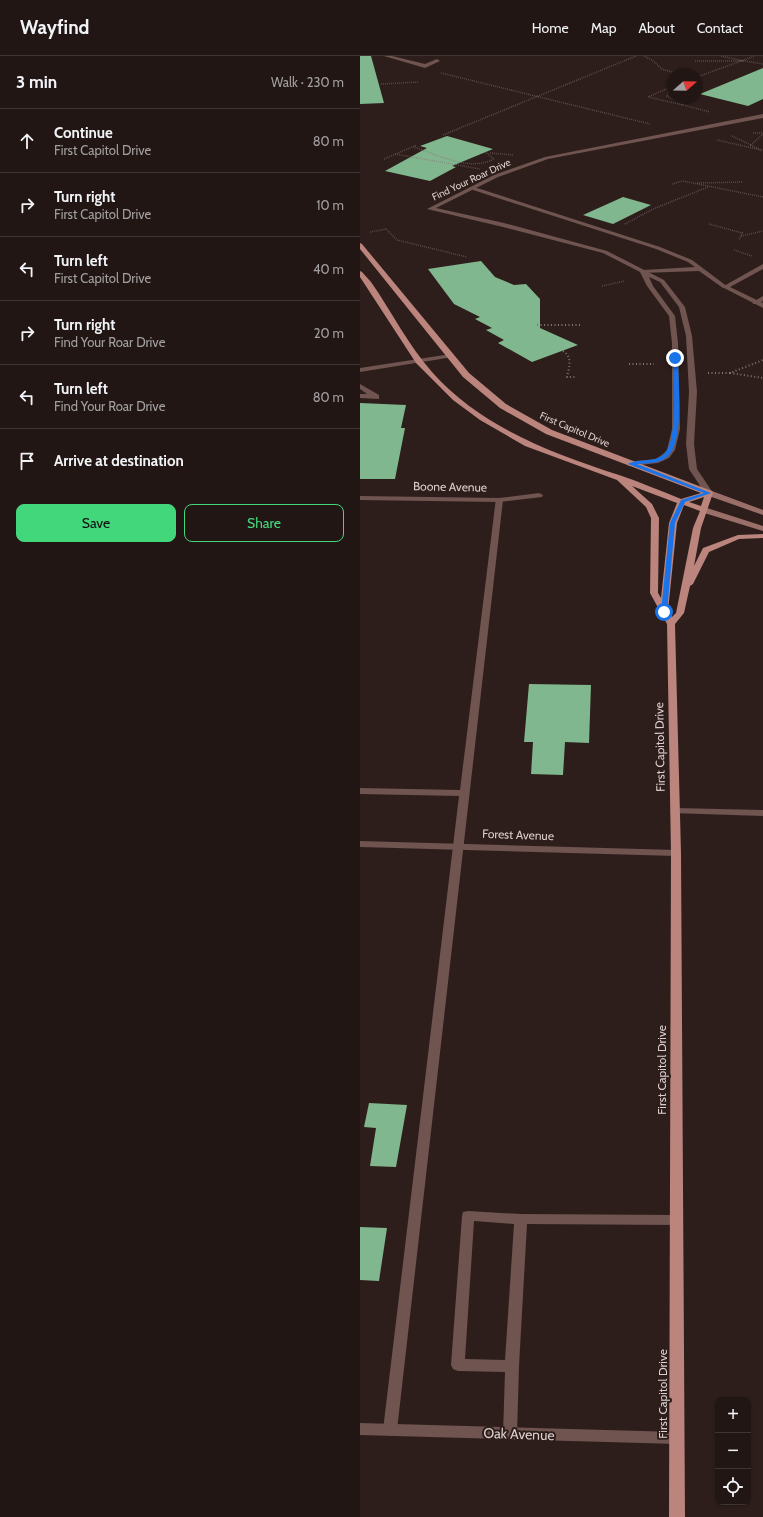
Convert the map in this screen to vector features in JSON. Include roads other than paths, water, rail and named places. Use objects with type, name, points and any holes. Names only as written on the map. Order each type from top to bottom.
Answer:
[{"type":"main road","name":"First Capitol Drive","points":[[360,245],[466,375],[503,406],[528,422],[549,432],[709,493]]},
{"type":"main road","points":[[360,273],[419,361],[438,383],[478,417],[503,432],[528,444],[704,510],[763,529]]},
{"type":"main road","name":"First Capitol Drive","points":[[618,477],[649,506],[655,518],[656,534],[654,593],[671,624],[676,853],[677,1517]]},
{"type":"main road","points":[[671,624],[680,613],[697,528],[709,493]]},
{"type":"main road","points":[[682,501],[709,493],[763,513]]},
{"type":"main road","points":[[664,612],[673,523],[682,501]]},
{"type":"main road","points":[[683,595],[706,550],[738,537],[763,536]]},
{"type":"street","points":[[386,56],[425,66],[437,61],[426,59]]},
{"type":"street","name":"Find Your Roar Drive","points":[[709,493],[693,469],[690,444],[693,392],[689,336],[682,307],[662,281],[605,252],[504,225],[430,210],[496,176],[547,158],[763,116]]},
{"type":"street","points":[[472,188],[658,248],[690,261],[725,286],[763,306]]},
{"type":"street","points":[[725,286],[763,266]]},
{"type":"street","points":[[631,464],[658,461],[666,456],[671,450],[676,429],[675,343],[672,316],[650,286],[643,272],[701,269]]},
{"type":"street","points":[[755,303],[763,298]]},
{"type":"street","points":[[360,370],[451,356]]},
{"type":"street","points":[[360,386],[376,397],[360,396]]},
{"type":"street","name":"Boone Avenue","points":[[360,498],[499,500],[539,495]]},
{"type":"street","points":[[390,1430],[499,500]]},
{"type":"street","points":[[360,791],[465,793]]},
{"type":"street","points":[[675,811],[763,813]]},
{"type":"street","name":"Forest Avenue","points":[[360,844],[676,853]]},
{"type":"street","points":[[512,1366],[458,1364],[468,1216],[521,1219],[677,1220]]},
{"type":"street","points":[[510,1434],[512,1366],[521,1219]]},
{"type":"street","name":"Oak Avenue","points":[[360,1429],[677,1438]]}]
